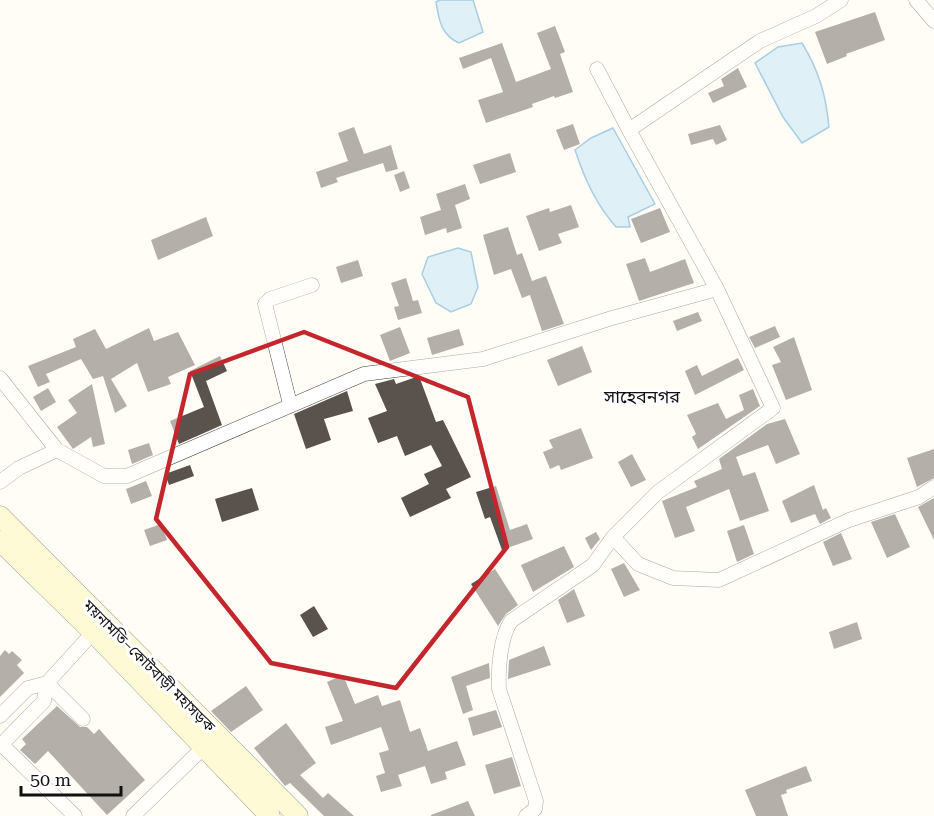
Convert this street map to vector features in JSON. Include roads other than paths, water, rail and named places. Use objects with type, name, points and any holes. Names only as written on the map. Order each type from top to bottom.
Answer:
[{"type":"main road","name":"ময়নামতি–কোটবাড়ী মহাসড়ক","points":[[0,516],[204,747],[270,816]]},
{"type":"main road","name":"ময়নামতি–কোটবাড়ী মহাসড়ক","points":[[0,541],[99,626],[298,816]]},
{"type":"street","points":[[629,130],[760,41],[816,16],[841,0]]},
{"type":"street","points":[[916,0],[934,21]]},
{"type":"street","points":[[526,816],[535,808],[536,801],[500,689],[498,676],[506,629],[511,621],[593,565],[613,537],[658,492],[773,408],[717,289],[597,69]]},
{"type":"street","points":[[290,404],[266,304],[270,299],[312,285]]},
{"type":"street","points":[[0,378],[57,450],[104,476],[127,476],[364,374],[483,359],[612,318],[717,289]]},
{"type":"street","points":[[0,482],[19,468],[57,450]]},
{"type":"street","points":[[613,537],[638,564],[673,578],[718,580],[849,520],[919,497],[934,487]]},
{"type":"street","points":[[0,716],[28,688],[47,682],[99,626]]},
{"type":"street","points":[[47,682],[83,719]]},
{"type":"street","points":[[47,682],[44,701],[1,746],[75,816]]},
{"type":"street","points":[[133,816],[204,747]]},
{"type":"water","points":[[473,0],[483,32],[459,43],[453,40],[448,36],[440,21],[436,2]]},
{"type":"water","points":[[802,43],[821,84],[829,127],[802,143],[783,117],[755,63],[778,47]]},
{"type":"water","points":[[613,128],[655,204],[628,217],[630,227],[616,227],[603,209],[587,181],[575,150],[591,138]]},
{"type":"water","points":[[458,248],[471,252],[478,287],[471,304],[451,312],[436,303],[422,274],[428,257]]},
{"type":"district","name":"সাহেবনগর","points":[[642,397]]}]
